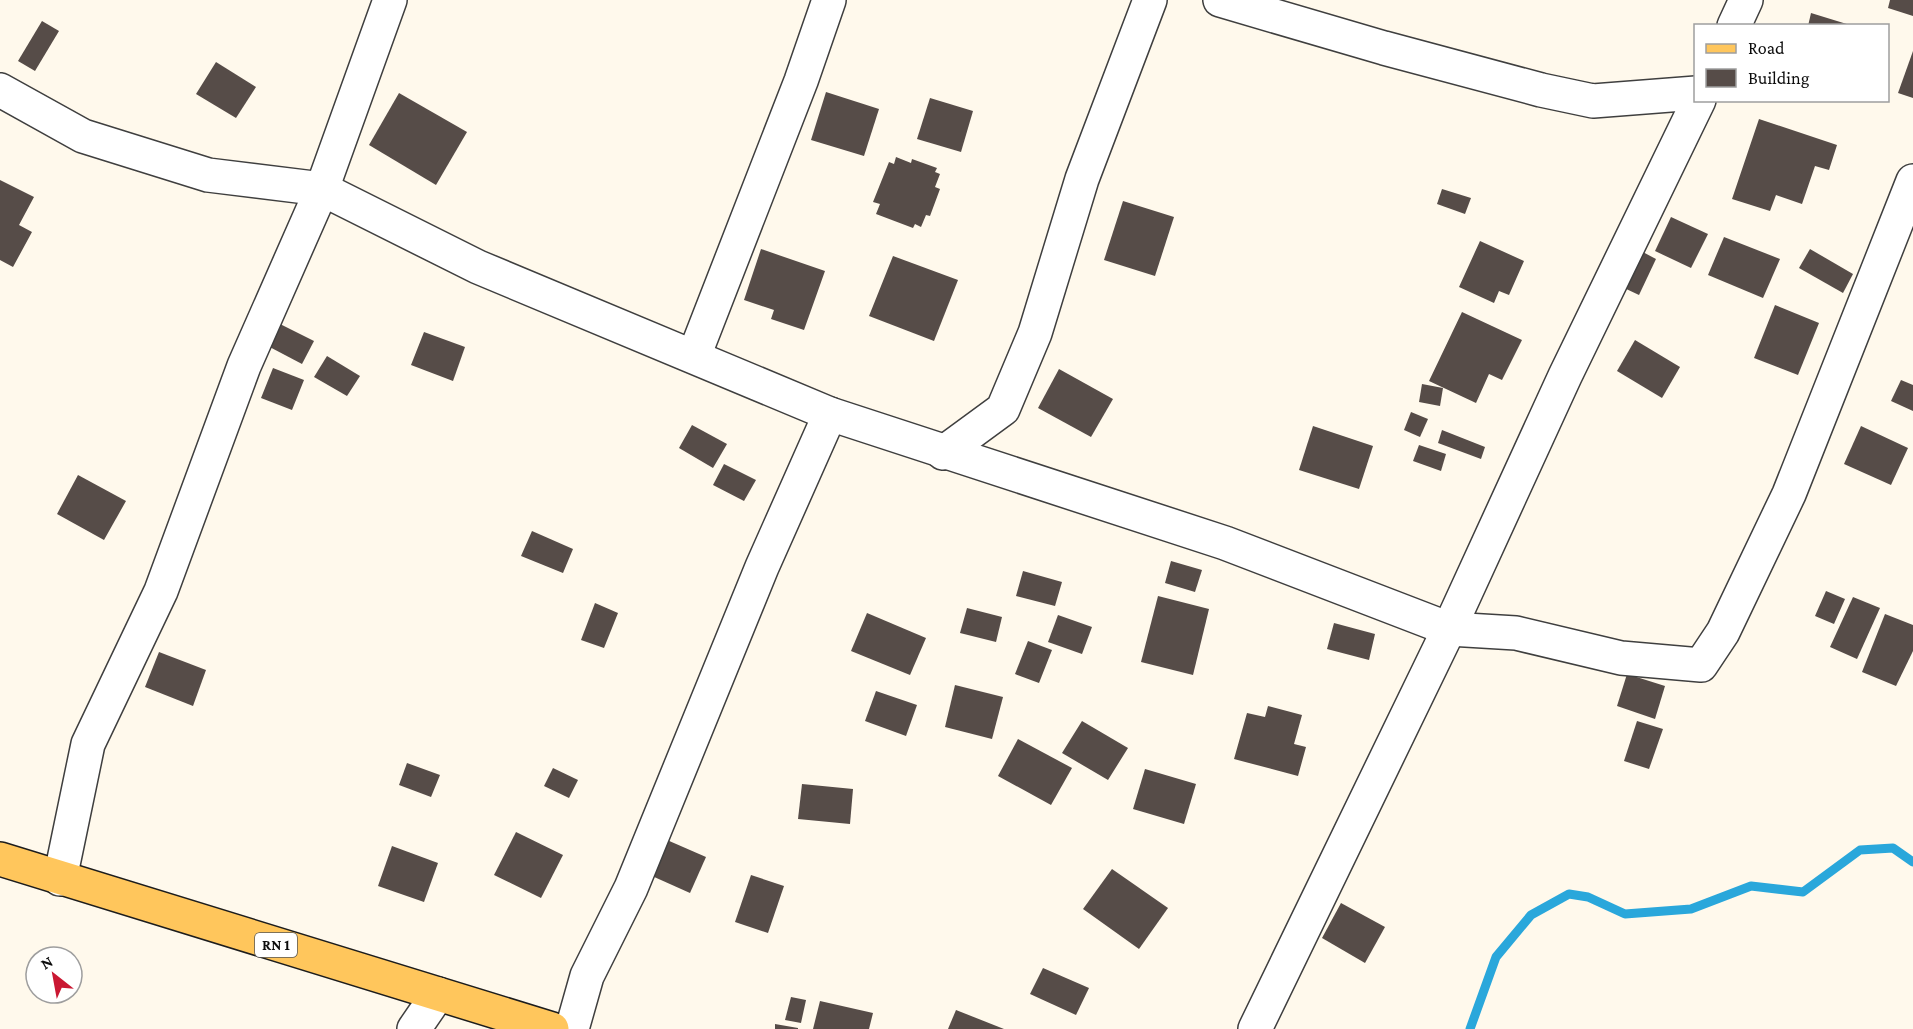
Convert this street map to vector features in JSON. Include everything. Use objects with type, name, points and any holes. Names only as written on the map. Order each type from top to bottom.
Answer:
[{"type":"main road","name":"RN 1","points":[[0,859],[552,1029]]},
{"type":"street","points":[[60,879],[88,744],[161,591],[244,366],[321,189],[390,0]]},
{"type":"street","points":[[694,356],[801,81],[829,0]]},
{"type":"street","points":[[943,453],[1003,409],[1035,333],[1082,179],[1150,0]]},
{"type":"street","points":[[1220,0],[1384,48],[1541,90],[1593,101],[1694,93]]},
{"type":"street","points":[[1735,24],[1746,0]]},
{"type":"street","points":[[0,90],[94,140],[208,175],[321,189],[478,267],[830,414],[943,453],[1225,543],[1449,629],[1516,633],[1621,658],[1701,665],[1723,632],[1789,494],[1913,181]]},
{"type":"street","points":[[1255,1029],[1449,629],[1565,376],[1698,102]]},
{"type":"street","points":[[572,1029],[587,976],[631,888],[762,567],[830,414]]},
{"type":"street","points":[[414,1029],[438,994]]},
{"type":"building","points":[[1890,0],[1913,0],[1913,16],[1888,8]]},
{"type":"building","points":[[1811,13],[1847,24],[1808,24]]},
{"type":"building","points":[[42,21],[59,31],[35,71],[18,61]]},
{"type":"building","points":[[1913,51],[1913,98],[1898,93]]},
{"type":"building","points":[[216,62],[256,87],[236,118],[196,94]]},
{"type":"building","points":[[826,92],[879,109],[864,156],[811,140]]},
{"type":"building","points":[[399,93],[467,132],[436,185],[369,145]]},
{"type":"building","points":[[930,98],[973,111],[961,152],[917,139]]},
{"type":"building","points":[[1759,119],[1837,145],[1829,170],[1815,166],[1802,204],[1776,195],[1770,211],[1732,199]]},
{"type":"building","points":[[896,157],[911,163],[912,159],[937,168],[935,172],[940,174],[935,187],[940,189],[930,216],[926,215],[921,227],[915,224],[913,228],[876,214],[880,204],[873,202],[889,162],[894,164]]},
{"type":"building","points":[[0,180],[34,197],[19,225],[32,232],[13,267],[0,260]]},
{"type":"building","points":[[1442,189],[1471,198],[1465,214],[1437,204]]},
{"type":"building","points":[[1123,201],[1174,217],[1155,276],[1104,260]]},
{"type":"building","points":[[1671,217],[1708,234],[1691,268],[1655,251]]},
{"type":"building","points":[[1724,237],[1780,259],[1763,298],[1708,275]]},
{"type":"building","points":[[1480,241],[1524,261],[1509,295],[1499,291],[1494,303],[1459,287]]},
{"type":"building","points":[[761,249],[825,271],[804,330],[771,319],[774,310],[744,300]]},
{"type":"building","points":[[1810,249],[1853,274],[1843,293],[1799,268]]},
{"type":"building","points":[[1639,250],[1656,259],[1639,295],[1622,287]]},
{"type":"building","points":[[893,256],[958,280],[934,341],[869,316]]},
{"type":"building","points":[[1775,305],[1819,323],[1798,375],[1754,358]]},
{"type":"building","points":[[1462,312],[1522,340],[1502,380],[1489,374],[1476,403],[1429,381]]},
{"type":"building","points":[[276,322],[314,341],[302,364],[264,344]]},
{"type":"building","points":[[424,332],[465,347],[453,381],[411,365]]},
{"type":"building","points":[[1635,340],[1680,367],[1662,398],[1617,371]]},
{"type":"building","points":[[327,356],[360,376],[347,396],[314,377]]},
{"type":"building","points":[[273,368],[304,380],[292,410],[261,398]]},
{"type":"building","points":[[1059,369],[1113,399],[1091,437],[1038,408]]},
{"type":"building","points":[[1901,380],[1913,385],[1913,411],[1891,401]]},
{"type":"building","points":[[1422,384],[1443,388],[1440,406],[1419,402]]},
{"type":"building","points":[[1411,412],[1428,419],[1420,437],[1404,430]]},
{"type":"building","points":[[692,425],[727,444],[713,468],[679,448]]},
{"type":"building","points":[[1313,426],[1373,446],[1359,489],[1299,470]]},
{"type":"building","points":[[1861,426],[1908,448],[1891,485],[1844,464]]},
{"type":"building","points":[[1442,430],[1485,447],[1481,459],[1438,443]]},
{"type":"building","points":[[1419,445],[1446,454],[1441,471],[1413,461]]},
{"type":"building","points":[[724,464],[756,480],[744,501],[713,485]]},
{"type":"building","points":[[78,475],[126,501],[104,540],[57,514]]},
{"type":"building","points":[[532,531],[573,549],[563,573],[521,556]]},
{"type":"building","points":[[1171,561],[1202,570],[1195,592],[1165,583]]},
{"type":"building","points":[[1023,571],[1062,582],[1055,606],[1016,596]]},
{"type":"building","points":[[1826,591],[1845,599],[1834,624],[1815,616]]},
{"type":"building","points":[[1158,596],[1209,609],[1193,675],[1141,662]]},
{"type":"building","points":[[1853,597],[1880,608],[1857,659],[1830,647]]},
{"type":"building","points":[[595,603],[618,613],[604,648],[581,640]]},
{"type":"building","points":[[967,608],[1002,617],[996,642],[960,633]]},
{"type":"building","points":[[867,613],[926,638],[910,675],[851,651]]},
{"type":"building","points":[[1885,614],[1913,625],[1913,651],[1896,686],[1862,672]]},
{"type":"building","points":[[1058,615],[1092,627],[1082,654],[1048,642]]},
{"type":"building","points":[[1334,623],[1375,634],[1369,660],[1327,649]]},
{"type":"building","points":[[1028,641],[1052,650],[1039,683],[1015,674]]},
{"type":"building","points":[[159,652],[206,670],[193,706],[145,687]]},
{"type":"building","points":[[1627,674],[1665,686],[1655,719],[1617,706]]},
{"type":"building","points":[[955,685],[1003,697],[992,739],[945,727]]},
{"type":"building","points":[[876,691],[917,705],[906,736],[865,721]]},
{"type":"building","points":[[1268,706],[1302,715],[1294,744],[1306,747],[1298,776],[1234,759],[1247,713],[1265,717]]},
{"type":"building","points":[[1082,721],[1128,748],[1108,780],[1062,753]]},
{"type":"building","points":[[1637,721],[1663,729],[1649,769],[1624,761]]},
{"type":"building","points":[[1018,739],[1072,768],[1051,805],[998,776]]},
{"type":"building","points":[[407,763],[440,775],[431,797],[399,785]]},
{"type":"building","points":[[553,768],[578,780],[569,798],[544,786]]},
{"type":"building","points":[[1145,769],[1196,784],[1184,824],[1133,809]]},
{"type":"building","points":[[802,784],[853,789],[850,824],[798,819]]},
{"type":"building","points":[[516,832],[563,855],[541,898],[494,875]]},
{"type":"building","points":[[667,840],[706,857],[690,893],[652,876]]},
{"type":"building","points":[[392,846],[438,863],[424,902],[378,886]]},
{"type":"building","points":[[1112,869],[1168,908],[1139,949],[1083,909]]},
{"type":"building","points":[[751,875],[784,886],[768,933],[735,922]]},
{"type":"building","points":[[1341,903],[1385,927],[1365,963],[1322,938]]},
{"type":"building","points":[[1043,968],[1089,988],[1076,1015],[1030,994]]},
{"type":"building","points":[[791,997],[806,1000],[801,1023],[785,1020]]},
{"type":"building","points":[[820,1001],[873,1013],[869,1029],[813,1029]]},
{"type":"building","points":[[956,1010],[1004,1029],[948,1029]]},
{"type":"building","points":[[775,1024],[798,1028],[798,1029],[775,1029]]},
{"type":"waterway","points":[[1470,1029],[1496,957],[1531,915],[1569,894],[1588,897],[1625,914],[1691,909],[1751,886],[1803,892],[1860,850],[1893,848],[1913,862]]}]
